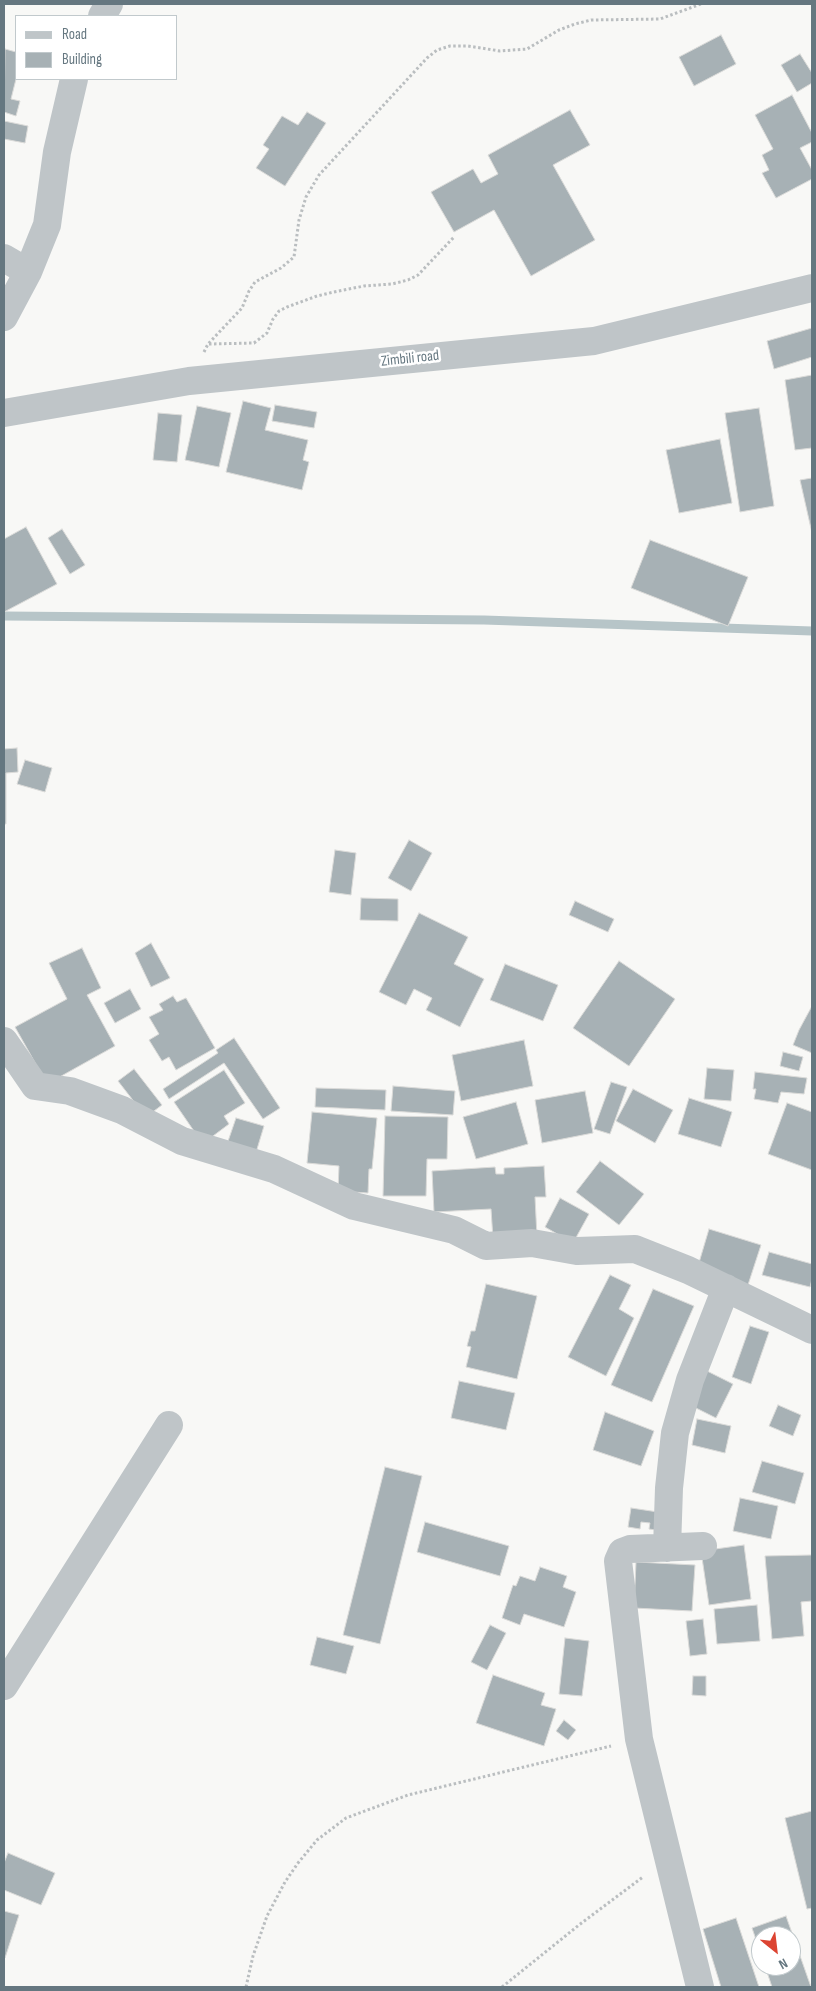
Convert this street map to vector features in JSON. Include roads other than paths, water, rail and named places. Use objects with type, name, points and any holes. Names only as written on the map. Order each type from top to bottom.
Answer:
[{"type":"street","points":[[103,15],[109,4]]},
{"type":"street","points":[[4,317],[28,272],[47,225],[57,152],[74,80]]},
{"type":"street","points":[[4,258],[28,272]]},
{"type":"street","name":"Zimbili road","points":[[4,413],[189,381],[594,341],[812,288]]},
{"type":"street","points":[[4,1041],[35,1086],[70,1090],[122,1110],[182,1141],[274,1169],[354,1206],[454,1230],[486,1246],[532,1243],[577,1251],[636,1249],[688,1270],[812,1330]]},
{"type":"street","points":[[667,1548],[669,1488],[675,1433],[690,1380],[726,1288]]},
{"type":"street","points":[[4,1686],[169,1426]]},
{"type":"street","points":[[700,1987],[667,1860],[640,1739],[618,1561],[622,1552],[630,1549],[703,1546]]},
{"type":"waterway","points":[[4,616],[484,620],[812,631]]}]
